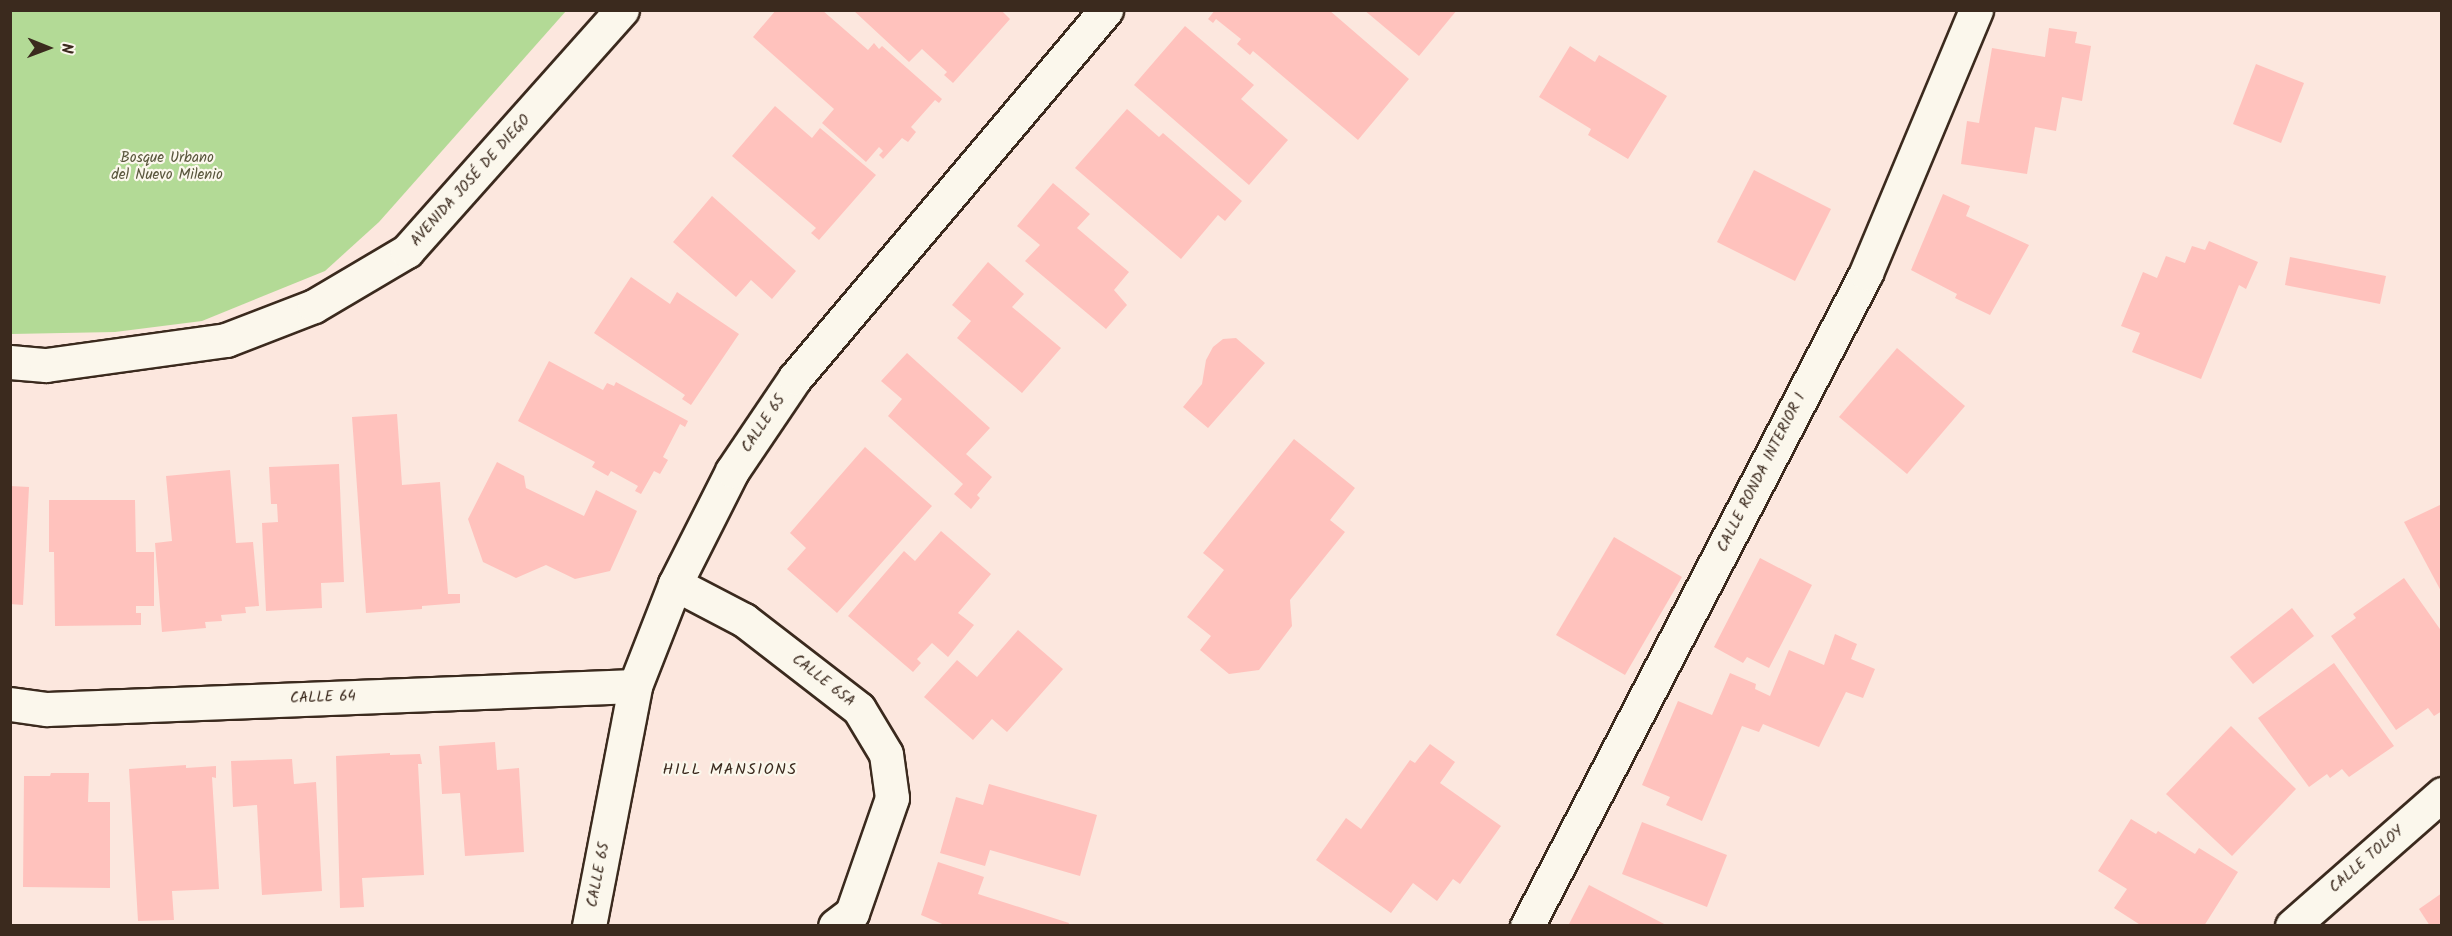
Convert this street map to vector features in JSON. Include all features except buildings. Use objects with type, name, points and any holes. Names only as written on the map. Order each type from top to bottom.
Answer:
[{"type":"street","name":"AVENIDA JOSÉ DE DIEGO","points":[[10,362],[46,365],[226,340],[314,306],[407,251],[622,10]]},
{"type":"street","name":"CALLE 65","points":[[589,926],[635,686],[675,584],[732,471],[795,378],[1106,10]]},
{"type":"street","name":"CALLE RONDA INTERIOR 1","points":[[1527,926],[1866,273],[1976,10]]},
{"type":"street","name":"CALLE 65A","points":[[675,584],[744,620],[859,709],[886,754],[892,798],[852,913],[835,926]]},
{"type":"street","name":"CALLE 64","points":[[10,704],[47,708],[635,686]]},
{"type":"street","name":"CALLE TOLOY","points":[[2292,926],[2442,794]]},
{"type":"green space","name":"Bosque Urbano del Nuevo Milenio","points":[[10,11],[566,11],[379,222],[325,271],[202,321],[115,332],[11,334]]},
{"type":"district","name":"HILL MANSIONS","points":[[730,770]]}]
